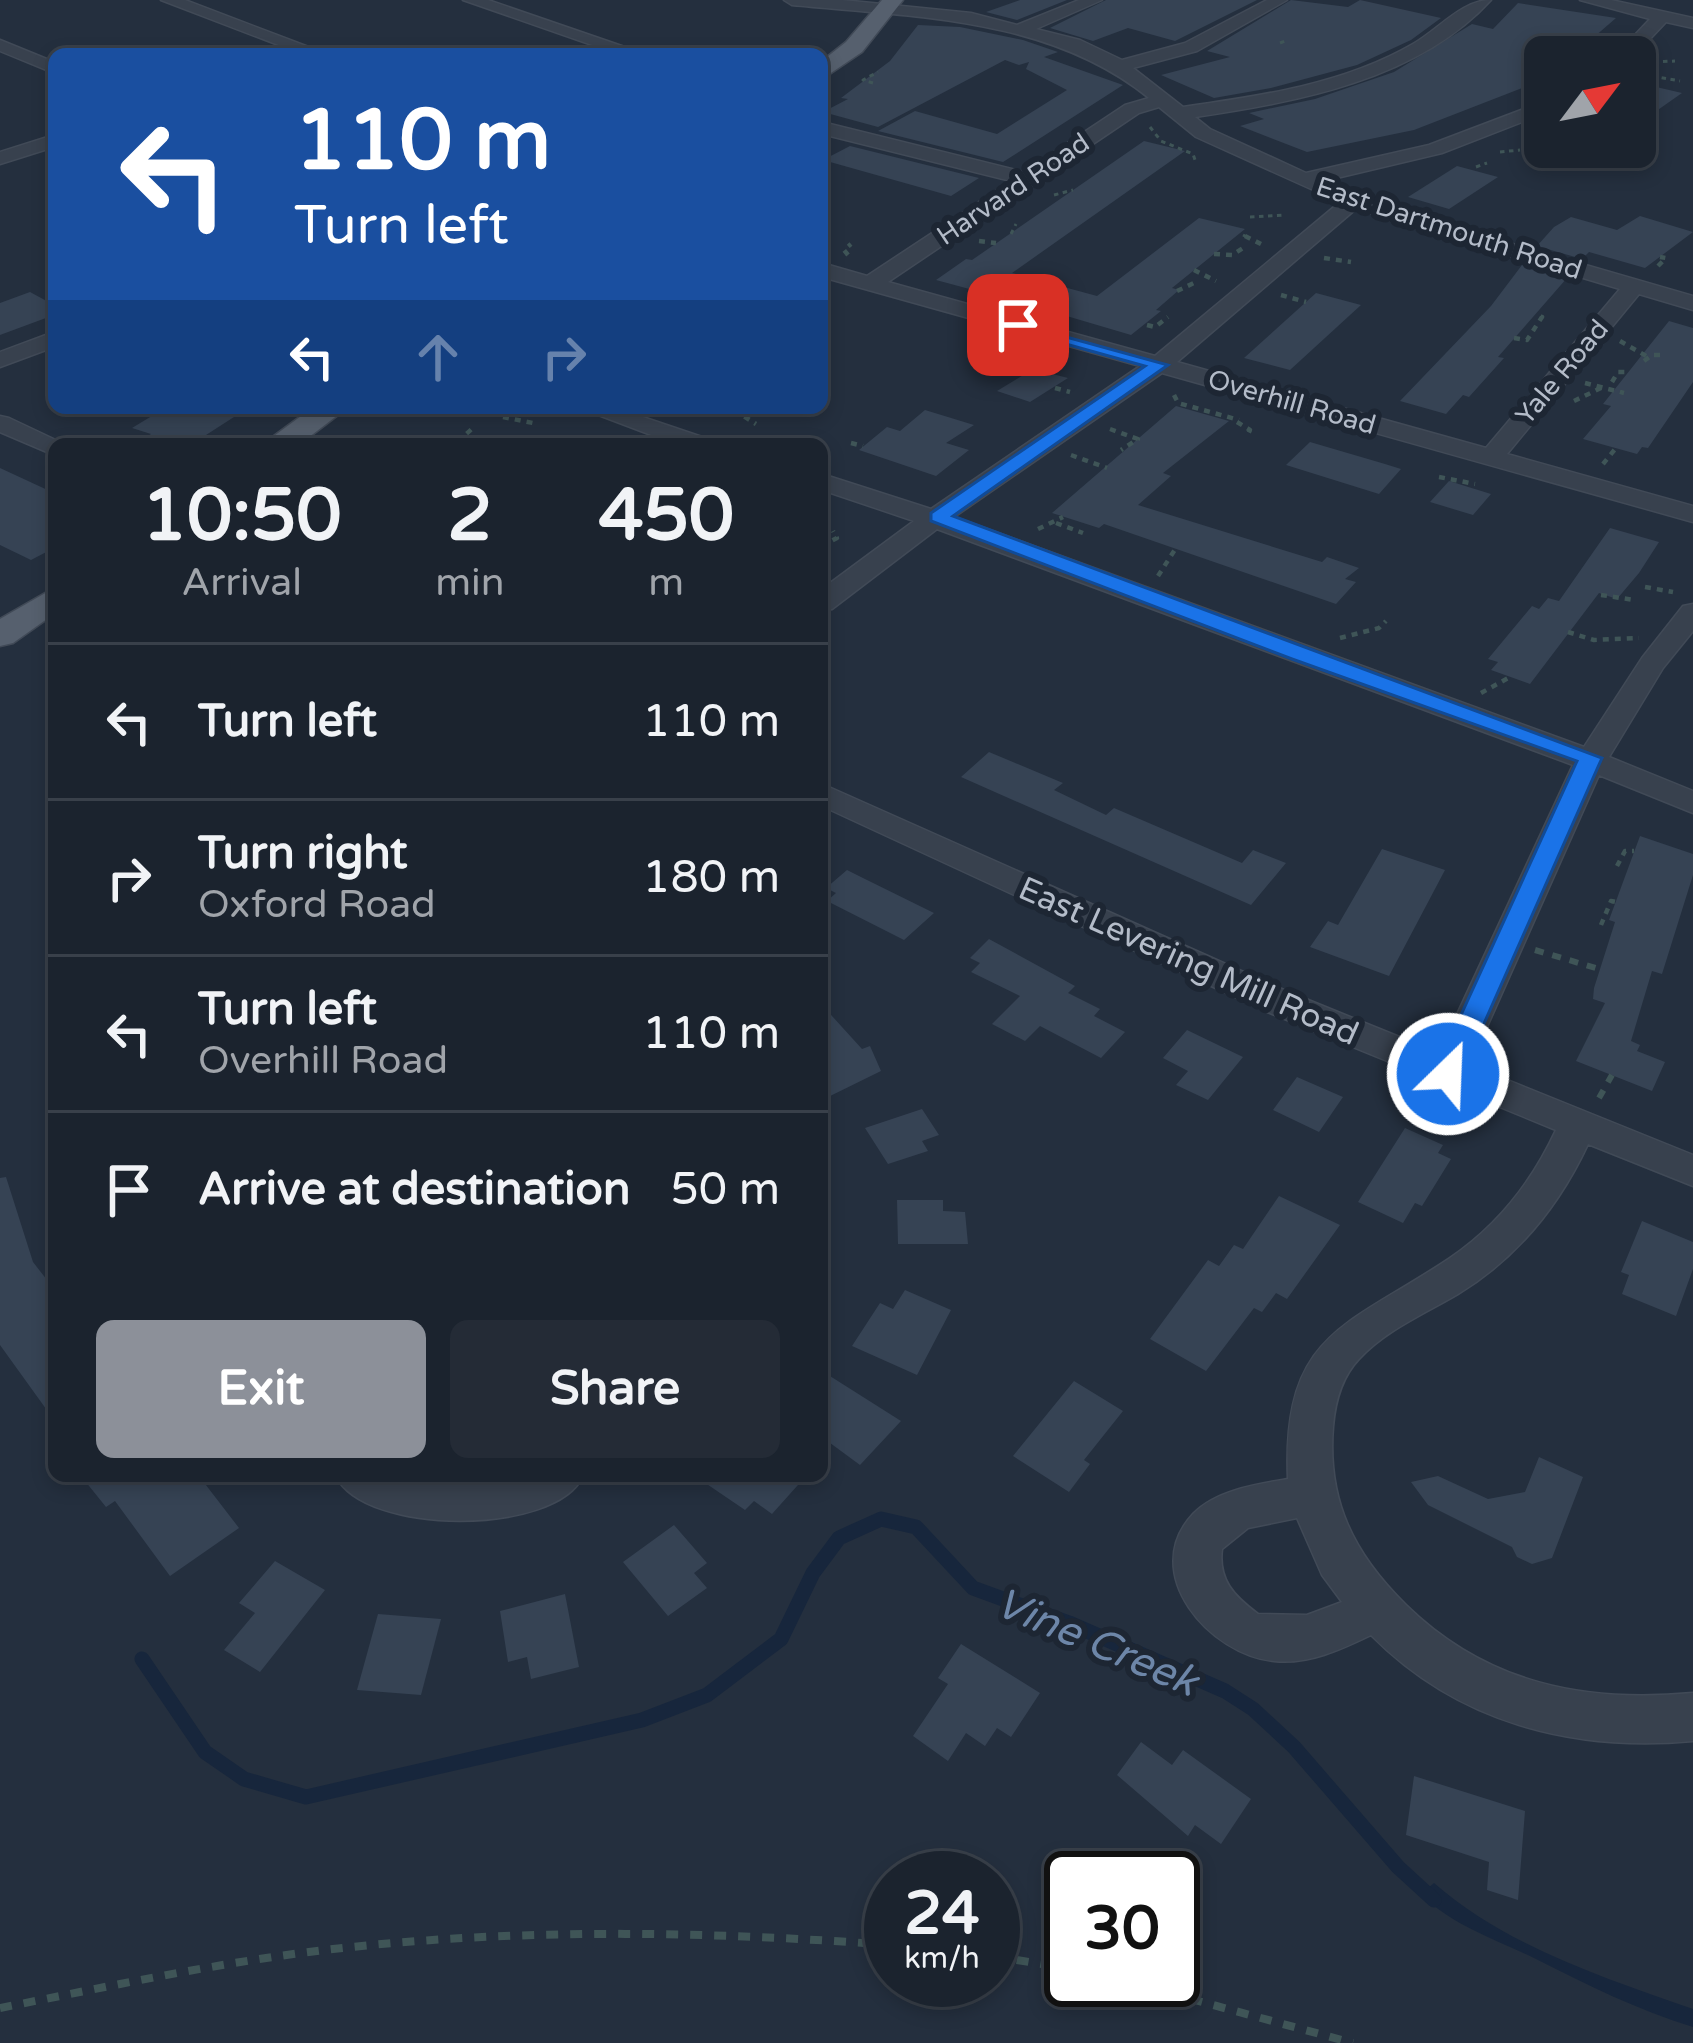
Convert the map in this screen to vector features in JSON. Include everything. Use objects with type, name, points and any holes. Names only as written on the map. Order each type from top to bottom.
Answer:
[{"type":"main road","points":[[828,67],[854,46],[889,5]]},
{"type":"main road","points":[[288,438],[323,414]]},
{"type":"main road","points":[[0,634],[48,602]]},
{"type":"street","points":[[169,0],[301,48]]},
{"type":"street","points":[[471,0],[619,48]]},
{"type":"street","name":"East Dartmouth Road","points":[[792,0],[889,5],[1021,28],[1074,44],[1120,66],[1167,107],[1241,153],[1352,201],[1693,303]]},
{"type":"street","points":[[961,17],[986,0]]},
{"type":"street","points":[[1021,28],[1094,0]]},
{"type":"street","points":[[1120,66],[1191,47],[1279,0]]},
{"type":"street","name":"Harvard Road","points":[[870,284],[1132,109],[1258,101],[1351,76],[1430,40],[1483,0]]},
{"type":"street","points":[[1588,0],[1693,23]]},
{"type":"street","points":[[1643,36],[1662,16]]},
{"type":"street","points":[[579,48],[599,41]]},
{"type":"street","points":[[0,46],[48,66]]},
{"type":"street","points":[[1303,180],[1435,149],[1524,115]]},
{"type":"street","points":[[828,129],[1027,179]]},
{"type":"street","points":[[0,158],[48,143]]},
{"type":"street","points":[[828,599],[938,517],[1160,376],[1352,201]]},
{"type":"street","name":"Overhill Road","points":[[828,272],[1160,376],[1693,514]]},
{"type":"street","points":[[1663,294],[1693,281]]},
{"type":"street","name":"Yale Road","points":[[1491,458],[1634,286]]},
{"type":"street","points":[[0,360],[48,341]]},
{"type":"street","points":[[610,414],[681,438]]},
{"type":"street","points":[[0,423],[48,444]]},
{"type":"street","points":[[828,484],[938,517],[1590,758],[1693,803]]},
{"type":"street","points":[[1448,1074],[1590,758],[1637,684],[1693,612]]},
{"type":"street","name":"East Levering Mill Road","points":[[828,797],[1278,1002],[1693,1171]]},
{"type":"street","points":[[1577,1125],[1559,1168],[1511,1230],[1467,1267],[1348,1342],[1327,1367],[1316,1394],[1310,1434],[1309,1496],[1325,1534],[1376,1608],[1436,1660],[1472,1683],[1522,1705],[1589,1722],[1646,1723],[1693,1717]]},
{"type":"street","points":[[370,1482],[388,1491],[467,1502],[509,1497],[546,1482]]},
{"type":"street","points":[[1309,1496],[1241,1510],[1207,1529],[1196,1550],[1197,1577],[1210,1603],[1233,1625],[1261,1637],[1296,1639],[1323,1634],[1376,1608]]},
{"type":"path","points":[[1656,62],[1675,61]]},
{"type":"path","points":[[873,82],[863,80],[878,72]]},
{"type":"path","points":[[1656,77],[1680,81]]},
{"type":"path","points":[[1144,125],[1195,160]]},
{"type":"path","points":[[1500,152],[1520,150]]},
{"type":"path","points":[[1476,167],[1487,163]]},
{"type":"path","points":[[1051,196],[1073,190]]},
{"type":"path","points":[[1250,217],[1284,215]]},
{"type":"path","points":[[1011,234],[1016,224]]},
{"type":"path","points":[[1234,246],[1248,238]]},
{"type":"path","points":[[985,251],[990,242]]},
{"type":"path","points":[[1214,254],[1226,256],[1243,248]]},
{"type":"path","points":[[1660,256],[1666,259],[1657,265],[1666,269]]},
{"type":"path","points":[[1194,270],[1216,280]]},
{"type":"path","points":[[1177,291],[1194,283]]},
{"type":"path","points":[[1514,338],[1529,337],[1542,317],[1536,316]]},
{"type":"path","points":[[1148,325],[1155,327],[1168,317]]},
{"type":"path","points":[[1643,361],[1654,351],[1666,355]]},
{"type":"path","points":[[1612,382],[1618,372],[1628,372]]},
{"type":"path","points":[[1160,376],[1179,398],[1178,403],[1238,422],[1250,430],[1248,434]]},
{"type":"path","points":[[1558,376],[1624,393]]},
{"type":"path","points":[[1570,403],[1603,387]]},
{"type":"path","points":[[743,414],[756,424]]},
{"type":"path","points":[[503,416],[533,423]]},
{"type":"path","points":[[1097,425],[1138,439],[1121,450]]},
{"type":"path","points":[[466,438],[472,428]]},
{"type":"path","points":[[850,442],[862,446]]},
{"type":"path","points":[[1439,477],[1475,484]]},
{"type":"path","points":[[1056,523],[1083,533]]},
{"type":"path","points":[[828,543],[837,538],[833,532]]},
{"type":"path","points":[[1150,582],[1167,568],[1176,548]]},
{"type":"path","points":[[1601,596],[1634,601]]},
{"type":"path","points":[[1333,644],[1386,621]]},
{"type":"path","points":[[1568,632],[1594,640],[1654,638]]},
{"type":"path","points":[[1475,700],[1487,687],[1510,676]]},
{"type":"path","points":[[1617,866],[1625,851],[1634,851]]},
{"type":"path","points":[[1601,926],[1610,901],[1616,902]]},
{"type":"path","points":[[1532,949],[1599,970]]},
{"type":"path","points":[[0,2008],[331,1949],[440,1940],[687,1931],[864,1943]]},
{"type":"path","points":[[1200,2002],[1353,2043]]},
{"type":"water","points":[[1434,1883],[1524,1942],[1693,2009],[1693,2027],[1613,1996],[1463,1925],[1420,1895]]},
{"type":"building","points":[[1020,0],[1067,0],[1017,20],[986,12]]},
{"type":"building","points":[[1106,0],[1257,0],[1175,41],[1128,28],[1093,41],[1050,28]]},
{"type":"building","points":[[1291,0],[1348,7],[1360,0],[1441,18],[1411,40],[1357,65],[1271,88],[1214,98],[1161,75],[1230,57],[1207,51]]},
{"type":"building","points":[[1518,3],[1616,18],[1595,36],[1524,36],[1524,87],[1414,130],[1307,152],[1240,126],[1264,119],[1249,113],[1315,99],[1394,72],[1472,24],[1493,29]]},
{"type":"building","points":[[918,25],[960,27],[1058,52],[1044,57],[1123,85],[1003,162],[878,131],[915,111],[997,134],[1067,90],[1026,69],[1029,62],[1019,65],[1005,60],[878,127],[828,113],[890,61]]},
{"type":"building","points":[[1656,87],[1682,93],[1656,111]]},
{"type":"building","points":[[1144,141],[1185,151],[1012,273],[1097,296],[1199,218],[1245,229],[1172,288],[1179,290],[1131,335],[1026,304],[1010,281],[988,294],[936,280],[966,259],[972,260]]},
{"type":"building","points":[[850,146],[979,178],[951,196],[828,161]]},
{"type":"building","points":[[1457,166],[1498,177],[1449,209],[1408,197]]},
{"type":"building","points":[[1640,216],[1693,232],[1645,268],[1589,252],[1582,259],[1537,246],[1571,217],[1617,230]]},
{"type":"building","points":[[1522,265],[1567,278],[1498,357],[1504,358],[1469,397],[1463,395],[1446,414],[1400,401],[1491,306]]},
{"type":"building","points":[[30,292],[48,302],[48,317],[0,335],[0,303]]},
{"type":"building","points":[[1316,293],[1361,305],[1290,370],[1244,358]]},
{"type":"building","points":[[1669,321],[1693,328],[1693,382],[1648,448],[1642,447],[1637,454],[1583,439],[1611,406],[1603,404]]},
{"type":"building","points":[[1033,369],[1068,378],[1030,402],[997,391]]},
{"type":"building","points":[[1176,406],[1229,421],[1163,473],[1171,476],[1138,505],[1322,562],[1327,557],[1359,568],[1345,579],[1356,582],[1336,604],[1104,524],[1099,528],[1052,513]]},
{"type":"building","points":[[925,410],[974,425],[946,443],[969,450],[936,476],[859,450],[887,427],[900,431]]},
{"type":"building","points":[[155,414],[239,414],[201,438],[145,438],[151,434],[132,428]]},
{"type":"building","points":[[1310,442],[1401,469],[1379,494],[1286,465]]},
{"type":"building","points":[[0,468],[48,490],[48,551],[31,560],[0,545]]},
{"type":"building","points":[[1449,481],[1491,494],[1473,515],[1430,502]]},
{"type":"building","points":[[1610,528],[1659,542],[1639,573],[1617,599],[1599,593],[1530,684],[1491,670],[1498,662],[1488,659],[1532,606],[1539,609],[1548,598],[1559,601]]},
{"type":"building","points":[[989,752],[1063,783],[1054,790],[1106,815],[1114,808],[1242,863],[1253,850],[1286,863],[1251,905],[961,777]]},
{"type":"building","points":[[1640,836],[1693,854],[1693,875],[1662,974],[1652,971],[1631,1041],[1640,1045],[1637,1051],[1665,1062],[1652,1091],[1576,1061],[1605,1003],[1593,999],[1594,988],[1615,922],[1609,920]]},
{"type":"building","points":[[1382,849],[1445,870],[1389,976],[1310,947],[1328,921],[1338,925]]},
{"type":"building","points":[[847,870],[934,913],[904,940],[828,902],[836,893],[828,886]]},
{"type":"building","points":[[989,939],[1075,986],[1068,993],[1100,1009],[1094,1016],[1125,1032],[1101,1058],[1040,1026],[1025,1041],[992,1024],[1020,996],[971,972],[980,963],[970,958]]},
{"type":"building","points":[[828,1012],[862,1049],[870,1046],[881,1071],[828,1097]]},
{"type":"building","points":[[1187,1030],[1243,1057],[1208,1100],[1176,1085],[1188,1071],[1163,1058]]},
{"type":"building","points":[[1297,1077],[1343,1097],[1319,1132],[1273,1110]]},
{"type":"building","points":[[922,1109],[939,1135],[922,1141],[928,1151],[888,1164],[865,1128]]},
{"type":"building","points":[[1405,1128],[1443,1145],[1438,1153],[1451,1159],[1422,1206],[1415,1203],[1403,1223],[1358,1202]]},
{"type":"building","points":[[6,1177],[33,1262],[48,1281],[48,1412],[0,1345],[0,1178]]},
{"type":"building","points":[[1279,1196],[1340,1225],[1287,1299],[1276,1293],[1262,1312],[1254,1308],[1206,1371],[1150,1339],[1208,1260],[1219,1266],[1234,1245],[1243,1249]]},
{"type":"building","points":[[897,1200],[943,1200],[943,1211],[965,1212],[968,1244],[898,1244]]},
{"type":"building","points":[[1642,1221],[1693,1242],[1693,1269],[1676,1316],[1622,1294],[1629,1275],[1621,1272]]},
{"type":"building","points":[[905,1290],[951,1310],[917,1375],[852,1346],[880,1303],[893,1309]]},
{"type":"building","points":[[828,1375],[901,1421],[860,1465],[828,1441]]},
{"type":"building","points":[[1074,1381],[1123,1411],[1084,1460],[1090,1464],[1069,1492],[1013,1456]]},
{"type":"building","points":[[1539,1457],[1583,1477],[1552,1558],[1532,1564],[1517,1557],[1512,1547],[1428,1505],[1411,1482],[1438,1476],[1488,1499],[1525,1492]]},
{"type":"building","points":[[86,1482],[204,1482],[239,1528],[170,1576],[115,1501],[106,1507]]},
{"type":"building","points":[[704,1482],[801,1482],[772,1514],[754,1501],[745,1510]]},
{"type":"building","points":[[674,1525],[707,1563],[694,1573],[707,1588],[668,1616],[623,1562]]},
{"type":"building","points":[[275,1561],[325,1590],[260,1672],[224,1650],[255,1613],[239,1603]]},
{"type":"building","points":[[565,1594],[579,1667],[531,1679],[527,1657],[508,1662],[500,1611]]},
{"type":"building","points":[[378,1614],[441,1619],[421,1695],[357,1690]]},
{"type":"building","points":[[961,1644],[1040,1693],[1011,1737],[997,1728],[985,1746],[966,1733],[948,1761],[913,1736],[948,1684],[938,1678]]},
{"type":"building","points":[[1141,1742],[1172,1765],[1183,1750],[1251,1799],[1221,1844],[1195,1825],[1188,1836],[1117,1775]]},
{"type":"building","points":[[1414,1776],[1525,1811],[1518,1900],[1487,1890],[1489,1862],[1406,1835]]},
{"type":"waterway","name":"Vine Creek","points":[[142,1659],[205,1752],[244,1779],[306,1797],[642,1720],[707,1695],[781,1639],[813,1573],[839,1538],[881,1519],[916,1527],[973,1588],[1069,1623],[1225,1691],[1253,1709],[1294,1747],[1398,1867],[1434,1900]]},
{"type":"route","points":[[1018,325],[1159,365],[938,517],[1590,758],[1448,1074]]}]
